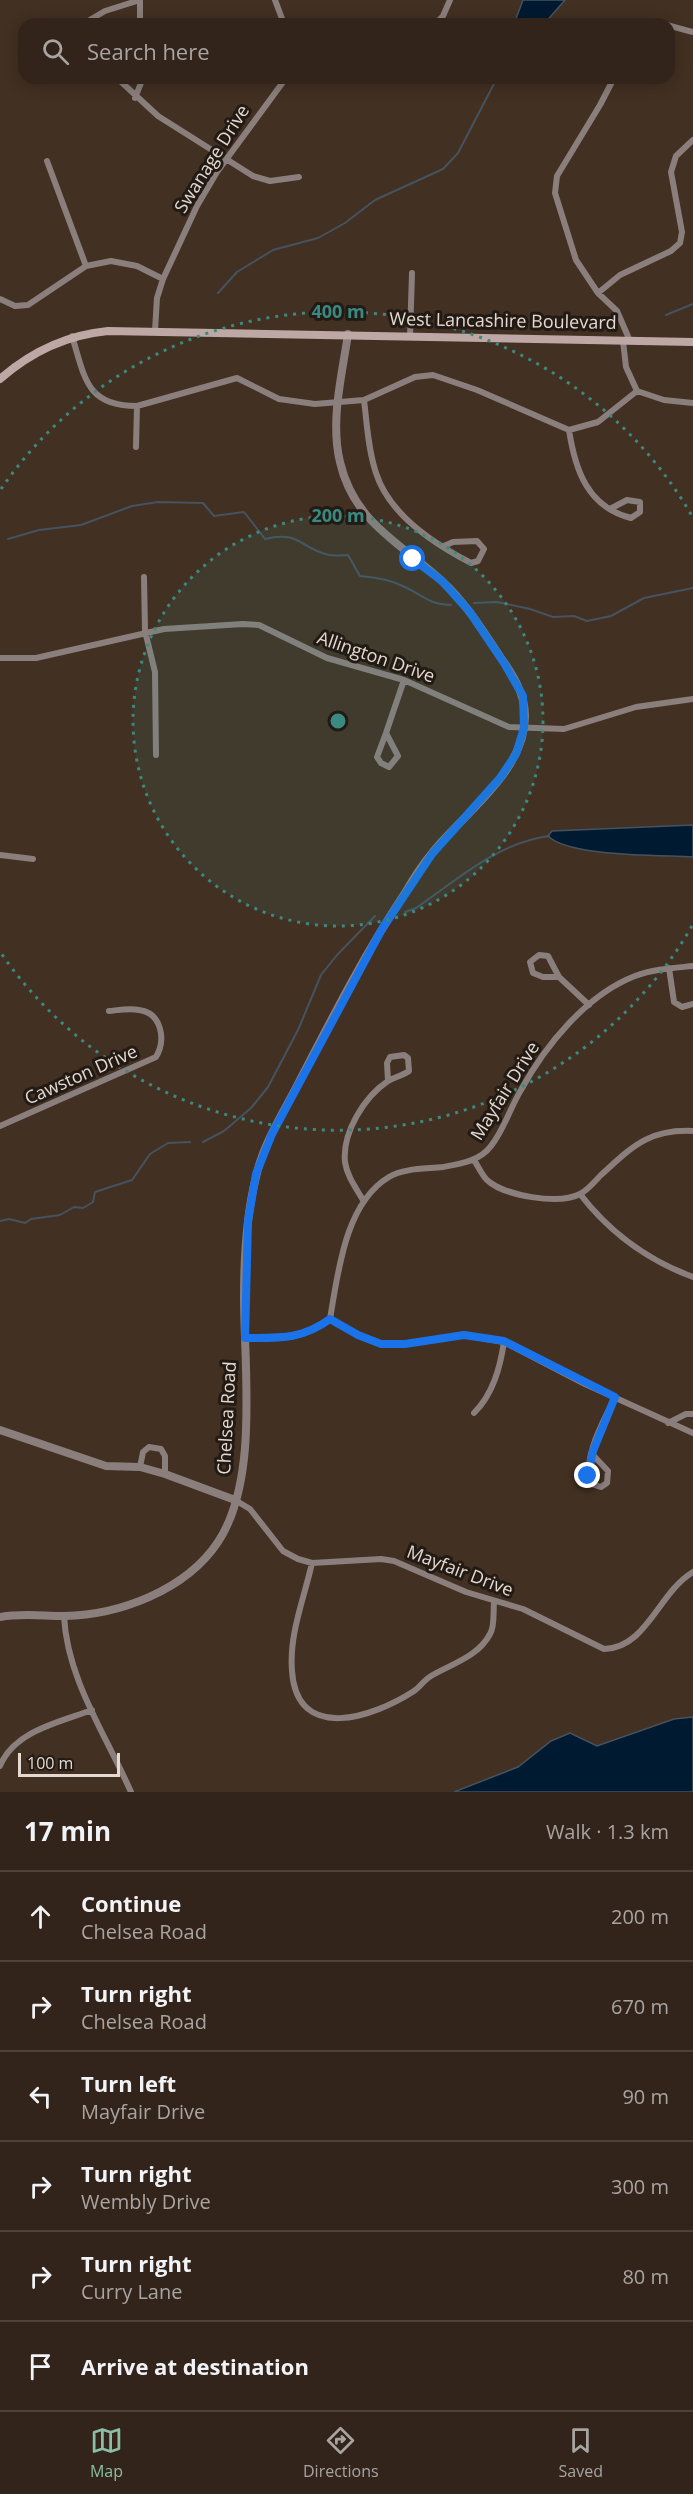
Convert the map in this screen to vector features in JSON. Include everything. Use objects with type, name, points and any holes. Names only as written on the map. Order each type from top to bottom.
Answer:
[{"type":"main road","name":"West Lancashire Boulevard","points":[[0,379],[24,359],[72,336],[108,331],[693,342]]},
{"type":"street","points":[[93,18],[105,11],[140,0],[140,18]]},
{"type":"street","points":[[275,0],[282,18]]},
{"type":"street","points":[[441,18],[450,0]]},
{"type":"street","points":[[675,27],[693,32]]},
{"type":"street","points":[[122,84],[135,98],[158,116],[260,180],[299,177]]},
{"type":"street","points":[[135,98],[141,84]]},
{"type":"street","name":"Swanage Drive","points":[[155,331],[158,298],[163,279],[197,206],[227,159],[282,84]]},
{"type":"street","points":[[611,84],[557,176],[555,193],[576,260],[598,293],[616,311],[626,341],[626,367],[637,390],[664,400],[693,403]]},
{"type":"street","points":[[598,293],[620,275],[671,251],[680,243],[682,232],[671,172],[676,156],[693,140]]},
{"type":"street","points":[[47,161],[86,266]]},
{"type":"street","points":[[0,300],[15,306],[28,305],[86,266],[111,261],[124,262],[163,279]]},
{"type":"street","points":[[410,336],[412,273]]},
{"type":"street","name":"Chelsea Road","points":[[0,1617],[32,1614],[64,1616],[119,1606],[177,1583],[195,1570],[220,1539],[235,1500],[244,1449],[247,1392],[245,1338],[248,1221],[256,1174],[272,1134],[344,996],[388,919],[432,854],[500,778],[516,754],[524,728],[523,696],[469,611],[442,581],[390,541],[368,519],[350,490],[340,462],[336,432],[348,334]]},
{"type":"street","points":[[72,336],[82,369],[99,398],[113,405],[137,406],[237,378],[279,399],[293,403],[338,403],[364,400],[415,377],[433,375],[477,390],[569,430],[598,422],[637,390]]},
{"type":"street","points":[[364,400],[372,459],[383,490],[406,518],[444,546],[471,563],[478,561],[484,549],[477,541],[453,542],[444,546]]},
{"type":"street","points":[[136,447],[137,406]]},
{"type":"street","points":[[569,430],[573,458],[582,482],[593,497],[610,509],[631,518],[640,512],[641,506],[640,502],[627,500],[610,509]]},
{"type":"street","points":[[144,577],[145,631],[155,672],[156,755]]},
{"type":"street","name":"Allington Drive","points":[[0,658],[36,658],[145,631],[221,624],[259,625],[315,653],[404,680],[494,721],[524,728],[564,729],[636,708],[693,699]]},
{"type":"street","points":[[386,733],[398,756],[389,767],[381,763],[377,756],[404,680]]},
{"type":"street","points":[[0,855],[33,859]]},
{"type":"street","points":[[559,976],[543,977],[533,973],[530,962],[539,955],[548,956],[559,976],[589,1005]]},
{"type":"street","name":"Mayfair Drive","points":[[330,1319],[340,1260],[363,1200],[389,1177],[399,1173],[474,1160],[491,1148],[521,1089],[538,1064],[561,1033],[589,1005],[634,976],[669,968],[693,966]]},
{"type":"street","points":[[669,968],[674,1002],[682,1007],[693,1004]]},
{"type":"street","name":"Cawston Drive","points":[[0,1126],[156,1057],[161,1047],[161,1028],[153,1016],[140,1010],[109,1011]]},
{"type":"street","points":[[363,1200],[348,1173],[345,1161],[347,1139],[362,1107],[388,1081],[409,1071],[408,1058],[404,1055],[390,1057],[387,1063],[388,1081]]},
{"type":"street","points":[[474,1160],[487,1180],[507,1191],[533,1197],[561,1199],[580,1194],[635,1144],[669,1131],[693,1131]]},
{"type":"street","points":[[580,1194],[594,1213],[623,1240],[650,1257],[693,1277]]},
{"type":"street","points":[[245,1338],[298,1336],[313,1331],[330,1319],[358,1335],[381,1344],[405,1344],[464,1335],[504,1341],[668,1423],[693,1433]]},
{"type":"street","points":[[474,1413],[484,1404],[491,1388],[500,1365],[504,1341]]},
{"type":"street","points":[[592,1454],[608,1471],[607,1483],[601,1487],[591,1484],[588,1476],[592,1454],[615,1397]]},
{"type":"street","points":[[668,1423],[686,1414],[693,1414]]},
{"type":"street","points":[[0,1430],[106,1466],[140,1467],[165,1474],[235,1500]]},
{"type":"street","points":[[140,1467],[143,1452],[149,1446],[155,1446],[161,1449],[165,1456],[165,1474]]},
{"type":"street","name":"Mayfair Drive","points":[[235,1500],[250,1509],[283,1551],[312,1563],[381,1559],[394,1561],[494,1603],[523,1610],[552,1622],[581,1640],[604,1649],[619,1649],[634,1638],[669,1591],[693,1572]]},
{"type":"street","points":[[312,1563],[297,1620],[292,1671],[298,1694],[315,1714],[324,1719],[346,1719],[380,1708],[415,1690],[431,1676],[477,1650],[491,1634],[494,1603]]},
{"type":"street","points":[[64,1616],[65,1636],[76,1675],[131,1792]]},
{"type":"street","points":[[0,1766],[4,1754],[16,1742],[92,1710]]},
{"type":"water","points":[[523,0],[565,0],[549,18],[516,18]]},
{"type":"water","points":[[693,825],[693,857],[595,851],[559,843],[548,836],[552,831]]},
{"type":"water","points":[[693,1717],[693,1792],[454,1792],[518,1767],[551,1741],[570,1733],[597,1746],[674,1719]]},
{"type":"waterway","points":[[218,293],[237,272],[273,250],[318,238],[345,223],[375,200],[443,169],[458,153],[494,84]]},
{"type":"waterway","points":[[666,315],[693,304]]},
{"type":"waterway","points":[[8,539],[39,530],[81,525],[132,506],[158,502],[203,503],[214,516],[244,512],[265,539],[286,537],[300,541],[319,552],[348,555],[360,576],[390,581],[432,602],[451,605]]},
{"type":"waterway","points":[[474,603],[497,602],[553,617],[574,616],[587,621],[611,616],[644,598],[693,588]]},
{"type":"waterway","points":[[405,912],[416,908],[495,854],[512,846],[549,836]]},
{"type":"waterway","points":[[203,1142],[224,1131],[251,1108],[268,1087],[298,1030],[321,975],[375,916]]},
{"type":"waterway","points":[[0,1221],[9,1219],[25,1223],[31,1219],[60,1215],[74,1207],[83,1208],[93,1202],[95,1192],[132,1180],[150,1154],[168,1143],[190,1142]]},
{"type":"route","points":[[413,559],[442,581],[469,611],[504,663],[523,696],[524,728],[516,754],[500,778],[432,854],[382,929],[338,1006],[272,1134],[256,1174],[248,1221],[245,1251],[245,1338],[298,1336],[313,1331],[330,1319],[358,1335],[381,1344],[405,1344],[451,1335],[504,1341],[615,1397],[593,1451],[588,1476]]}]
